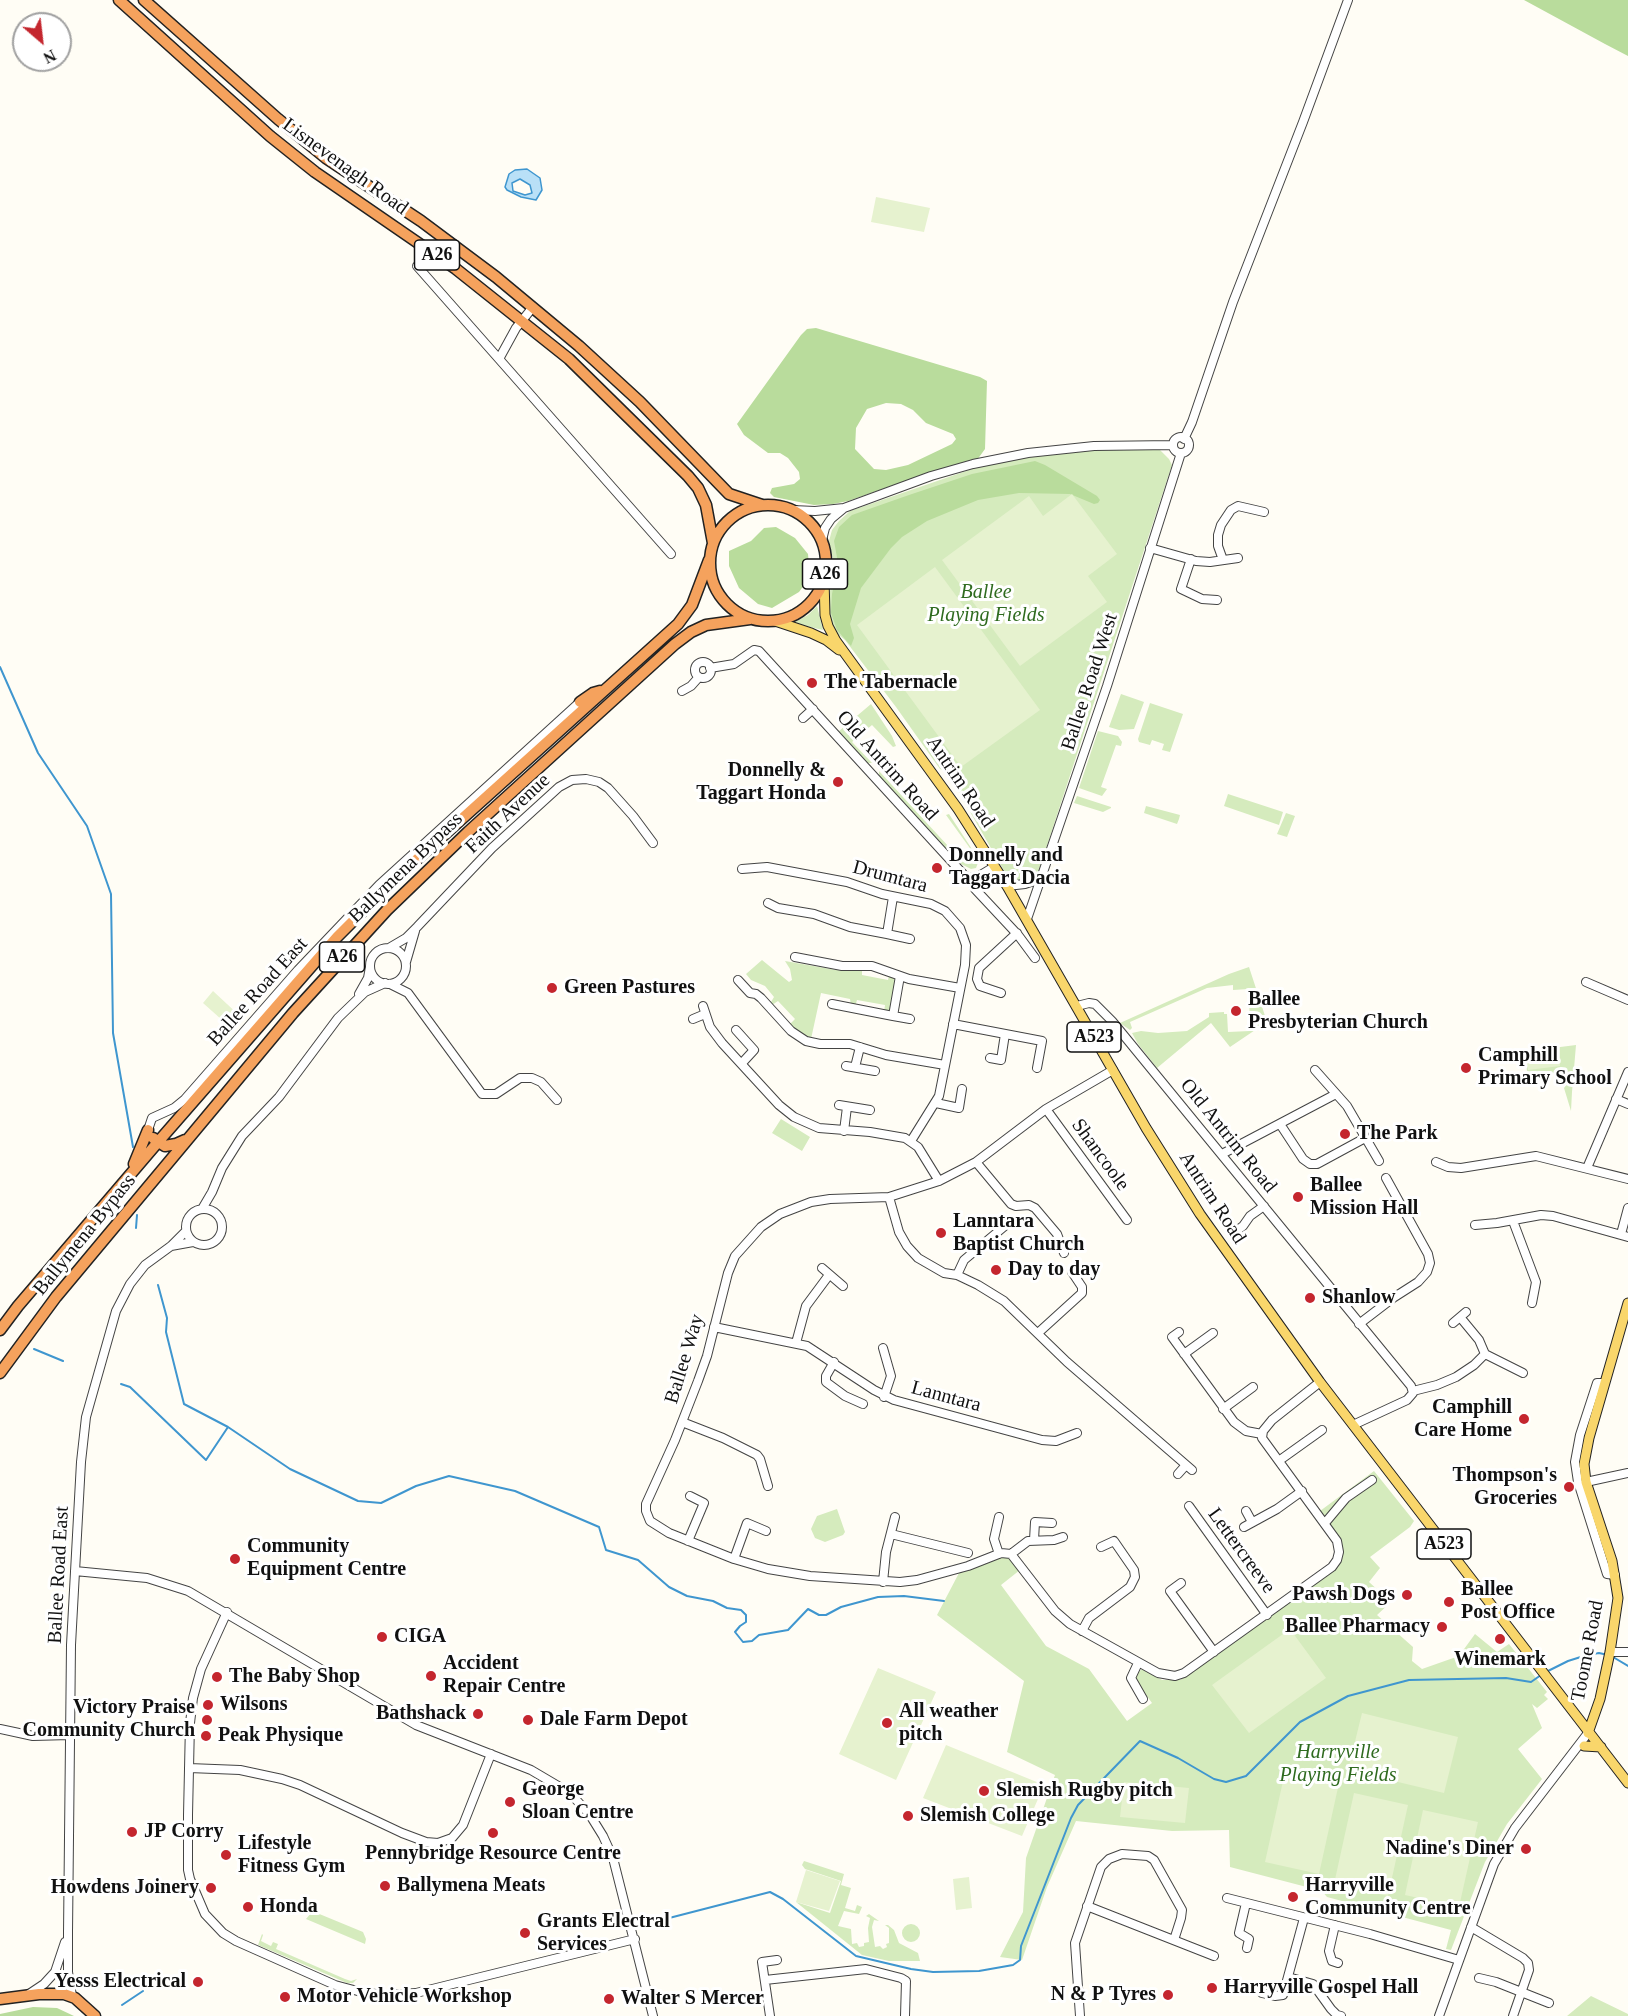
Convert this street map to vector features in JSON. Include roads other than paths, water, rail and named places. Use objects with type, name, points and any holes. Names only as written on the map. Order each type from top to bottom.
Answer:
[{"type":"highway","name":"Lisnevenagh Road","points":[[119,0],[270,136],[315,172],[456,269],[527,314],[640,402],[729,494],[762,505]]},
{"type":"highway","name":"Lisnevenagh Road","points":[[144,0],[278,119],[326,158],[421,221],[496,277],[569,359],[698,488],[706,505],[712,543]]},
{"type":"highway","name":"A26","points":[[772,504],[793,510],[810,522],[822,540],[826,563],[824,579],[817,594],[806,607],[792,616],[775,621],[750,619],[736,612],[720,596],[710,575],[709,560],[712,543],[720,528],[746,508],[762,505],[772,504]]},
{"type":"highway","name":"Ballymena Bypass","points":[[0,1330],[158,1142],[337,937],[393,880],[678,624],[692,605],[709,560]]},
{"type":"highway","name":"Ballymena Bypass","points":[[0,1373],[56,1297],[188,1138],[350,948],[423,874],[675,644],[691,632],[706,625],[750,619]]},
{"type":"highway","points":[[580,702],[593,693],[609,688]]},
{"type":"highway","points":[[148,1130],[158,1142],[165,1146],[188,1138]]},
{"type":"highway","points":[[124,1182],[148,1130]]},
{"type":"highway","points":[[0,1999],[56,1993],[72,1996],[94,2015]]},
{"type":"main road","name":"Antrim Road","points":[[824,579],[824,607],[828,626],[845,655],[942,786],[1007,886],[1113,1070],[1194,1204],[1320,1382],[1588,1733]]},
{"type":"main road","name":"Antrim Road","points":[[775,621],[826,640],[845,655]]},
{"type":"main road","name":"Toome Road","points":[[1588,1733],[1600,1699],[1610,1654],[1618,1598],[1615,1575],[1579,1463],[1627,1310]]},
{"type":"main road","name":"A523","points":[[1588,1733],[1628,1783]]},
{"type":"main road","points":[[1584,1746],[1601,1748]]},
{"type":"street","points":[[1184,439],[1240,281],[1348,0]]},
{"type":"street","points":[[417,266],[671,554]]},
{"type":"street","points":[[499,359],[527,314]]},
{"type":"street","points":[[1177,439],[1184,439],[1188,442],[1188,447],[1181,453],[1176,452],[1173,445],[1177,439]]},
{"type":"street","points":[[793,510],[815,511],[844,508],[931,476],[1028,453],[1094,446],[1173,445]]},
{"type":"street","name":"Ballee Road West","points":[[1027,919],[1107,686],[1181,453]]},
{"type":"street","points":[[1223,560],[1218,546],[1218,535],[1221,525],[1231,510],[1238,506],[1264,512]]},
{"type":"street","points":[[822,540],[825,528],[831,519],[844,508]]},
{"type":"street","points":[[1150,549],[1201,562],[1238,558]]},
{"type":"street","points":[[1191,559],[1181,589],[1199,597],[1217,600]]},
{"type":"street","name":"Old Antrim Road","points":[[710,668],[734,664],[756,650],[766,657],[964,875],[970,878],[975,888],[1017,933],[1035,958]]},
{"type":"street","points":[[682,691],[699,677],[704,678],[708,675],[710,668],[705,663],[698,664],[695,671],[699,677]]},
{"type":"street","name":"Ballee Road East","points":[[148,1130],[152,1118],[174,1108],[185,1099],[298,970],[379,885],[580,702]]},
{"type":"street","points":[[803,718],[813,709]]},
{"type":"street","name":"Faith Avenue","points":[[389,948],[406,938],[492,848],[559,787],[572,780],[586,779],[599,782],[608,788],[653,843]]},
{"type":"street","name":"Drumtara","points":[[742,869],[767,867],[847,882],[877,893],[935,906],[945,911],[957,924],[964,938],[966,950],[945,1065],[936,1103],[911,1141]]},
{"type":"street","points":[[970,878],[979,876],[994,867]]},
{"type":"street","points":[[1007,886],[1040,879]]},
{"type":"street","points":[[887,934],[893,897]]},
{"type":"street","points":[[768,903],[778,908],[814,914],[850,927],[910,939]]},
{"type":"street","name":"Faith Avenue","points":[[406,965],[410,943],[417,927]]},
{"type":"street","points":[[1001,993],[980,986],[977,979],[979,968],[1017,933]]},
{"type":"street","points":[[212,1192],[215,1213],[222,1223],[222,1230],[217,1240],[206,1245],[193,1242],[186,1231],[187,1220],[191,1214],[202,1209],[222,1168],[242,1136],[279,1097],[338,1018],[357,998],[368,978],[374,955],[378,951],[389,948],[400,952],[406,965],[408,993]]},
{"type":"street","points":[[795,957],[842,966],[872,966],[900,976],[960,988]]},
{"type":"street","points":[[357,998],[402,977],[406,965]]},
{"type":"street","points":[[371,966],[373,975],[408,993],[482,1094],[496,1094],[520,1078],[532,1078],[541,1082],[557,1100]]},
{"type":"street","points":[[893,1016],[900,976]]},
{"type":"street","points":[[738,980],[750,993],[756,994],[798,1037],[811,1043],[850,1044],[886,1055],[945,1065]]},
{"type":"street","points":[[1586,982],[1628,999]]},
{"type":"street","points":[[743,999],[750,993]]},
{"type":"street","points":[[832,1004],[910,1019]]},
{"type":"street","name":"Old Antrim Road","points":[[1077,1006],[1095,1004],[1103,1011],[1222,1154],[1413,1391]]},
{"type":"street","points":[[693,1019],[704,1010],[716,1036],[779,1105],[803,1122],[819,1128],[897,1136],[911,1141],[922,1152],[939,1181]]},
{"type":"street","points":[[953,1024],[1042,1041],[1037,1068]]},
{"type":"street","points":[[736,1030],[754,1050],[742,1063]]},
{"type":"street","points":[[990,1058],[1001,1060],[1005,1034]]},
{"type":"street","points":[[860,1047],[851,1067],[875,1071]]},
{"type":"street","name":"Ballee Way","points":[[1011,1554],[999,1554],[968,1566],[926,1577],[883,1582],[795,1574],[734,1559],[688,1541],[652,1524],[645,1508],[707,1356],[725,1282],[735,1256],[767,1222],[780,1214],[815,1201],[889,1197],[939,1181],[976,1162],[1046,1109],[1113,1070]]},
{"type":"street","points":[[1315,1070],[1347,1106],[1379,1161]]},
{"type":"street","points":[[1587,1168],[1628,1072]]},
{"type":"street","points":[[936,1103],[959,1108],[962,1089]]},
{"type":"street","points":[[1222,1154],[1336,1094]]},
{"type":"street","points":[[1616,1099],[1628,1104]]},
{"type":"street","points":[[844,1131],[843,1106],[870,1110]]},
{"type":"street","name":"Shancoole","points":[[1046,1109],[1127,1220]]},
{"type":"street","points":[[1280,1124],[1303,1159],[1310,1164],[1317,1164],[1365,1138]]},
{"type":"street","points":[[1436,1162],[1448,1167],[1461,1168],[1536,1156],[1628,1179]]},
{"type":"street","points":[[976,1162],[1011,1204],[1029,1205],[1035,1208],[1057,1234],[1064,1253]]},
{"type":"street","points":[[1359,1324],[1418,1282],[1427,1272],[1430,1263],[1428,1254],[1386,1178]]},
{"type":"street","points":[[889,1197],[899,1232],[914,1254],[934,1268],[957,1275],[1004,1301],[1067,1362],[1189,1468],[1178,1474]]},
{"type":"street","points":[[1235,1232],[1250,1216],[1264,1206]]},
{"type":"street","points":[[1475,1225],[1541,1215],[1553,1216],[1624,1235],[1628,1208]]},
{"type":"street","points":[[202,1209],[215,1213]]},
{"type":"street","points":[[957,1275],[964,1260],[1012,1220]]},
{"type":"street","points":[[1513,1221],[1536,1282],[1532,1303]]},
{"type":"street","name":"Ballee Road East","points":[[72,1996],[68,1972],[70,1734],[75,1571],[86,1417],[116,1311],[130,1284],[145,1265],[171,1246],[186,1231]]},
{"type":"street","name":"Ballee Road East","points":[[171,1246],[193,1242]]},
{"type":"street","points":[[822,1268],[843,1286]]},
{"type":"street","points":[[1038,1333],[1082,1293],[1082,1287],[1072,1272]]},
{"type":"street","points":[[796,1343],[806,1306],[829,1275]]},
{"type":"street","points":[[1460,1317],[1479,1340],[1485,1354],[1523,1373]]},
{"type":"street","name":"Lanntara","points":[[714,1327],[812,1348],[884,1397],[1042,1440],[1060,1443],[1077,1434]]},
{"type":"street","points":[[1179,1332],[1172,1337],[1223,1408],[1238,1426],[1246,1431],[1262,1434],[1272,1420],[1320,1382]]},
{"type":"street","points":[[1184,1354],[1213,1333]]},
{"type":"street","points":[[883,1348],[891,1376],[884,1397]]},
{"type":"street","points":[[1353,1425],[1407,1400],[1413,1391],[1437,1385],[1464,1373],[1485,1354]]},
{"type":"street","points":[[834,1362],[826,1376],[826,1382],[845,1396],[863,1404]]},
{"type":"street","points":[[1510,1379],[1514,1370]]},
{"type":"street","points":[[1223,1408],[1253,1387]]},
{"type":"street","points":[[682,1422],[723,1438],[757,1455],[768,1486]]},
{"type":"street","points":[[1280,1460],[1322,1430]]},
{"type":"street","name":"Lettercreeve","points":[[1011,1554],[1055,1611],[1070,1624],[1158,1673],[1175,1676],[1188,1671],[1335,1563],[1339,1552],[1338,1544],[1325,1523],[1264,1441],[1262,1434]]},
{"type":"street","name":"Toome Road","points":[[1579,1463],[1578,1482],[1607,1574],[1615,1575]]},
{"type":"street","points":[[1586,1482],[1628,1473]]},
{"type":"street","points":[[1325,1523],[1346,1498],[1366,1489],[1372,1480]]},
{"type":"street","points":[[1244,1527],[1302,1491]]},
{"type":"street","points":[[688,1541],[704,1503],[690,1496]]},
{"type":"street","name":"Lettercreeve","points":[[1189,1506],[1267,1615]]},
{"type":"street","points":[[1246,1511],[1252,1522]]},
{"type":"street","points":[[883,1582],[895,1516]]},
{"type":"street","points":[[999,1518],[994,1539],[999,1554]]},
{"type":"street","points":[[1034,1540],[1035,1522],[1052,1523]]},
{"type":"street","points":[[734,1559],[747,1523],[766,1531]]},
{"type":"street","points":[[891,1534],[968,1553]]},
{"type":"street","points":[[1011,1554],[1022,1545],[1034,1540],[1054,1540],[1064,1537]]},
{"type":"street","points":[[1082,1631],[1089,1618],[1130,1587],[1135,1580],[1134,1570],[1114,1542],[1101,1547]]},
{"type":"street","points":[[75,1571],[162,1581],[188,1591],[227,1612],[400,1717],[433,1733],[530,1770],[553,1781],[570,1793],[590,1815],[613,1858],[653,2016]]},
{"type":"street","points":[[1181,1583],[1170,1591],[1214,1652]]},
{"type":"street","points":[[227,1612],[201,1669],[195,1690],[191,1714],[189,1768],[188,1870],[194,1892],[205,1914],[216,1928],[229,1938],[335,1985],[376,1994],[416,1993],[635,1939]]},
{"type":"street","points":[[1610,1654],[1628,1652]]},
{"type":"street","points":[[1138,1663],[1131,1678],[1143,1699]]},
{"type":"street","points":[[0,1729],[33,1736],[70,1734]]},
{"type":"street","points":[[1575,1752],[1588,1741],[1588,1733]]},
{"type":"street","points":[[1439,2016],[1494,1864],[1509,1837],[1529,1809],[1588,1733]]},
{"type":"street","points":[[189,1768],[240,1770],[282,1779],[300,1785],[402,1833],[426,1842],[438,1843],[452,1838],[463,1826],[490,1754]]},
{"type":"street","points":[[1080,2016],[1075,1946],[1101,1867],[1109,1858],[1122,1854],[1150,1857],[1182,1910],[1174,1940]]},
{"type":"street","points":[[1227,1898],[1459,1959]]},
{"type":"street","points":[[1246,1903],[1239,1933],[1249,1939],[1247,1948]]},
{"type":"street","points":[[1087,1906],[1214,1956]]},
{"type":"street","points":[[1262,1993],[1282,1995],[1304,1918]]},
{"type":"street","points":[[1335,1926],[1329,1951],[1332,1961],[1338,1963]]},
{"type":"street","points":[[1471,1927],[1526,1960],[1529,1970],[1513,2016]]},
{"type":"street","name":"Ballee Road East","points":[[25,1996],[44,1984],[55,1972],[68,1933]]},
{"type":"street","points":[[770,2016],[762,1962],[777,1960]]},
{"type":"street","points":[[765,1980],[866,1970],[901,1978],[906,1981],[905,2016]]},
{"type":"street","points":[[1288,1977],[1312,1983],[1331,2009],[1341,2016]]},
{"type":"street","points":[[1479,1978],[1549,2003]]},
{"type":"water","points":[[527,169],[540,178],[542,190],[536,200],[521,197],[507,190],[505,187],[509,174],[515,170]],"holes":[[[520,179],[530,185],[532,193],[525,195],[513,191],[512,183]]]},
{"type":"waterway","points":[[0,667],[38,753],[87,826],[111,894],[113,1033],[133,1147]]},
{"type":"waterway","points":[[136,1228],[137,1215]]},
{"type":"waterway","points":[[158,1285],[167,1318],[166,1332],[184,1404],[228,1427],[290,1469],[358,1501],[381,1503],[416,1486],[449,1476],[515,1491],[599,1527],[606,1550],[638,1560],[669,1587],[687,1596],[741,1610],[746,1615],[746,1622],[735,1632],[743,1642],[752,1641],[759,1635],[788,1630],[808,1609],[819,1615],[826,1615],[841,1607],[878,1597],[904,1596],[944,1601]]},
{"type":"waterway","points":[[34,1349],[63,1361]]},
{"type":"waterway","points":[[121,1384],[130,1387],[206,1460],[228,1427]]},
{"type":"waterway","points":[[1546,1672],[1587,1655],[1599,1653],[1608,1655]]},
{"type":"waterway","points":[[1613,1657],[1628,1666]]},
{"type":"waterway","points":[[642,1925],[770,1892],[783,1899],[856,1956],[933,1972],[979,1971],[1013,1965],[1020,1960],[1021,1946],[1078,1805],[1140,1741],[1178,1758],[1214,1779],[1226,1782],[1246,1776],[1300,1722],[1348,1696],[1409,1680],[1506,1678],[1531,1682],[1541,1675]]},
{"type":"waterway","points":[[122,2005],[143,1991]]},
{"type":"place","name":"The Tabernacle","points":[[812,683]]},
{"type":"place","name":"Donnelly & Taggart Honda","points":[[838,782]]},
{"type":"place","name":"Donnelly and Taggart Dacia","points":[[937,868]]},
{"type":"place","name":"Green Pastures","points":[[552,988]]},
{"type":"place","name":"Ballee Presbyterian Church","points":[[1236,1011]]},
{"type":"place","name":"Camphill Primary School","points":[[1466,1068]]},
{"type":"place","name":"The Park","points":[[1345,1134]]},
{"type":"place","name":"Ballee Mission Hall","points":[[1298,1197]]},
{"type":"place","name":"Lanntara Baptist Church","points":[[941,1233]]},
{"type":"place","name":"Day to day","points":[[996,1270]]},
{"type":"place","name":"Shanlow","points":[[1310,1298]]},
{"type":"place","name":"Camphill Care Home","points":[[1524,1419]]},
{"type":"place","name":"Thompson's Groceries","points":[[1569,1487]]},
{"type":"place","name":"Community Equipment Centre","points":[[235,1559]]},
{"type":"place","name":"Pawsh Dogs","points":[[1407,1595]]},
{"type":"place","name":"Ballee Post Office","points":[[1449,1602]]},
{"type":"place","name":"Ballee Pharmacy","points":[[1442,1627]]},
{"type":"place","name":"CIGA","points":[[382,1637]]},
{"type":"place","name":"Winemark","points":[[1500,1639]]},
{"type":"place","name":"Accident Repair Centre","points":[[431,1676]]},
{"type":"place","name":"The Baby Shop","points":[[217,1677]]},
{"type":"place","name":"Wilsons","points":[[208,1705]]},
{"type":"place","name":"Bathshack","points":[[478,1714]]},
{"type":"place","name":"Victory Praise Community Church","points":[[207,1720]]},
{"type":"place","name":"Dale Farm Depot","points":[[528,1720]]},
{"type":"place","name":"All weather pitch","points":[[887,1723]]},
{"type":"place","name":"Peak Physique","points":[[206,1736]]},
{"type":"place","name":"Slemish Rugby pitch","points":[[984,1791]]},
{"type":"place","name":"George Sloan Centre","points":[[510,1802]]},
{"type":"place","name":"Slemish College","points":[[908,1816]]},
{"type":"place","name":"JP Corry","points":[[132,1832]]},
{"type":"place","name":"Pennybridge Resource Centre","points":[[493,1833]]},
{"type":"place","name":"Nadine's Diner","points":[[1526,1849]]},
{"type":"place","name":"Lifestyle Fitness Gym","points":[[226,1855]]},
{"type":"place","name":"Ballymena Meats","points":[[385,1886]]},
{"type":"place","name":"Howdens Joinery","points":[[211,1888]]},
{"type":"place","name":"Harryville Community Centre","points":[[1293,1897]]},
{"type":"place","name":"Honda","points":[[248,1907]]},
{"type":"place","name":"Grants Electral Services","points":[[525,1933]]},
{"type":"place","name":"Yesss Electrical","points":[[198,1982]]},
{"type":"place","name":"Harryville Gospel Hall","points":[[1212,1988]]},
{"type":"place","name":"N & P Tyres","points":[[1168,1995]]},
{"type":"place","name":"Motor Vehicle Workshop","points":[[285,1997]]},
{"type":"place","name":"Walter S Mercer","points":[[609,1999]]},
{"type":"park label","name":"Ballee Playing Fields","points":[[986,604]]},
{"type":"park label","name":"Harryville Playing Fields","points":[[1338,1764]]}]
